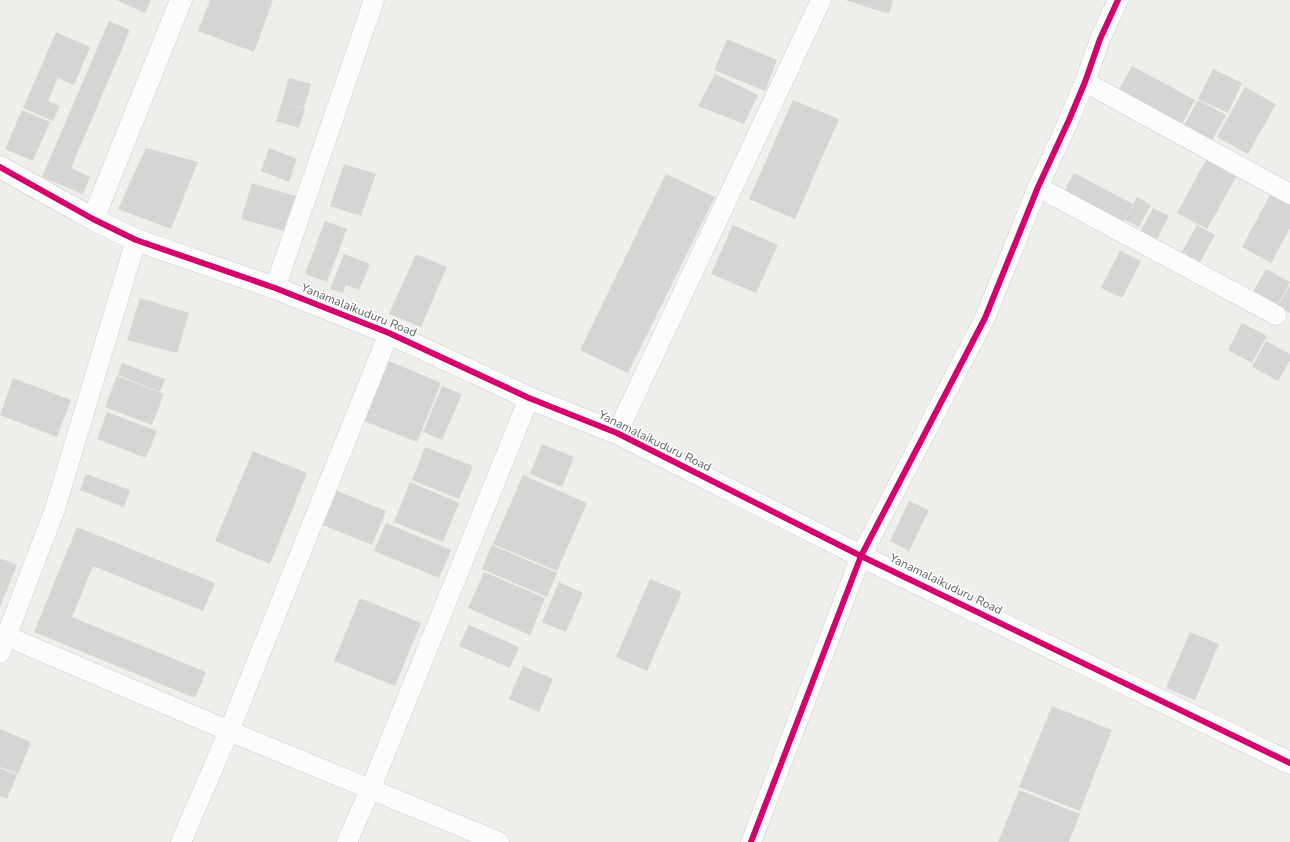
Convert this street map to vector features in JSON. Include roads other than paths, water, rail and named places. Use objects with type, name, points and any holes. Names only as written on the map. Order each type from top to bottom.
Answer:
[{"type":"street","points":[[93,219],[181,0]]},
{"type":"street","points":[[274,288],[374,0]]},
{"type":"street","points":[[617,433],[821,0]]},
{"type":"street","points":[[751,842],[861,556],[985,318],[1038,187],[1085,82],[1100,39],[1118,0]]},
{"type":"street","points":[[1085,82],[1290,194]]},
{"type":"street","name":"Yanamalaikuduru Road","points":[[0,167],[93,219],[136,240],[274,288],[389,333],[528,398],[617,433],[861,556],[1290,763]]},
{"type":"street","points":[[1038,187],[1276,315]]},
{"type":"street","points":[[136,240],[56,509],[3,645],[229,731],[371,788],[499,842]]},
{"type":"street","points":[[180,842],[229,731],[389,333]]},
{"type":"street","points":[[347,842],[371,788],[528,398]]}]
